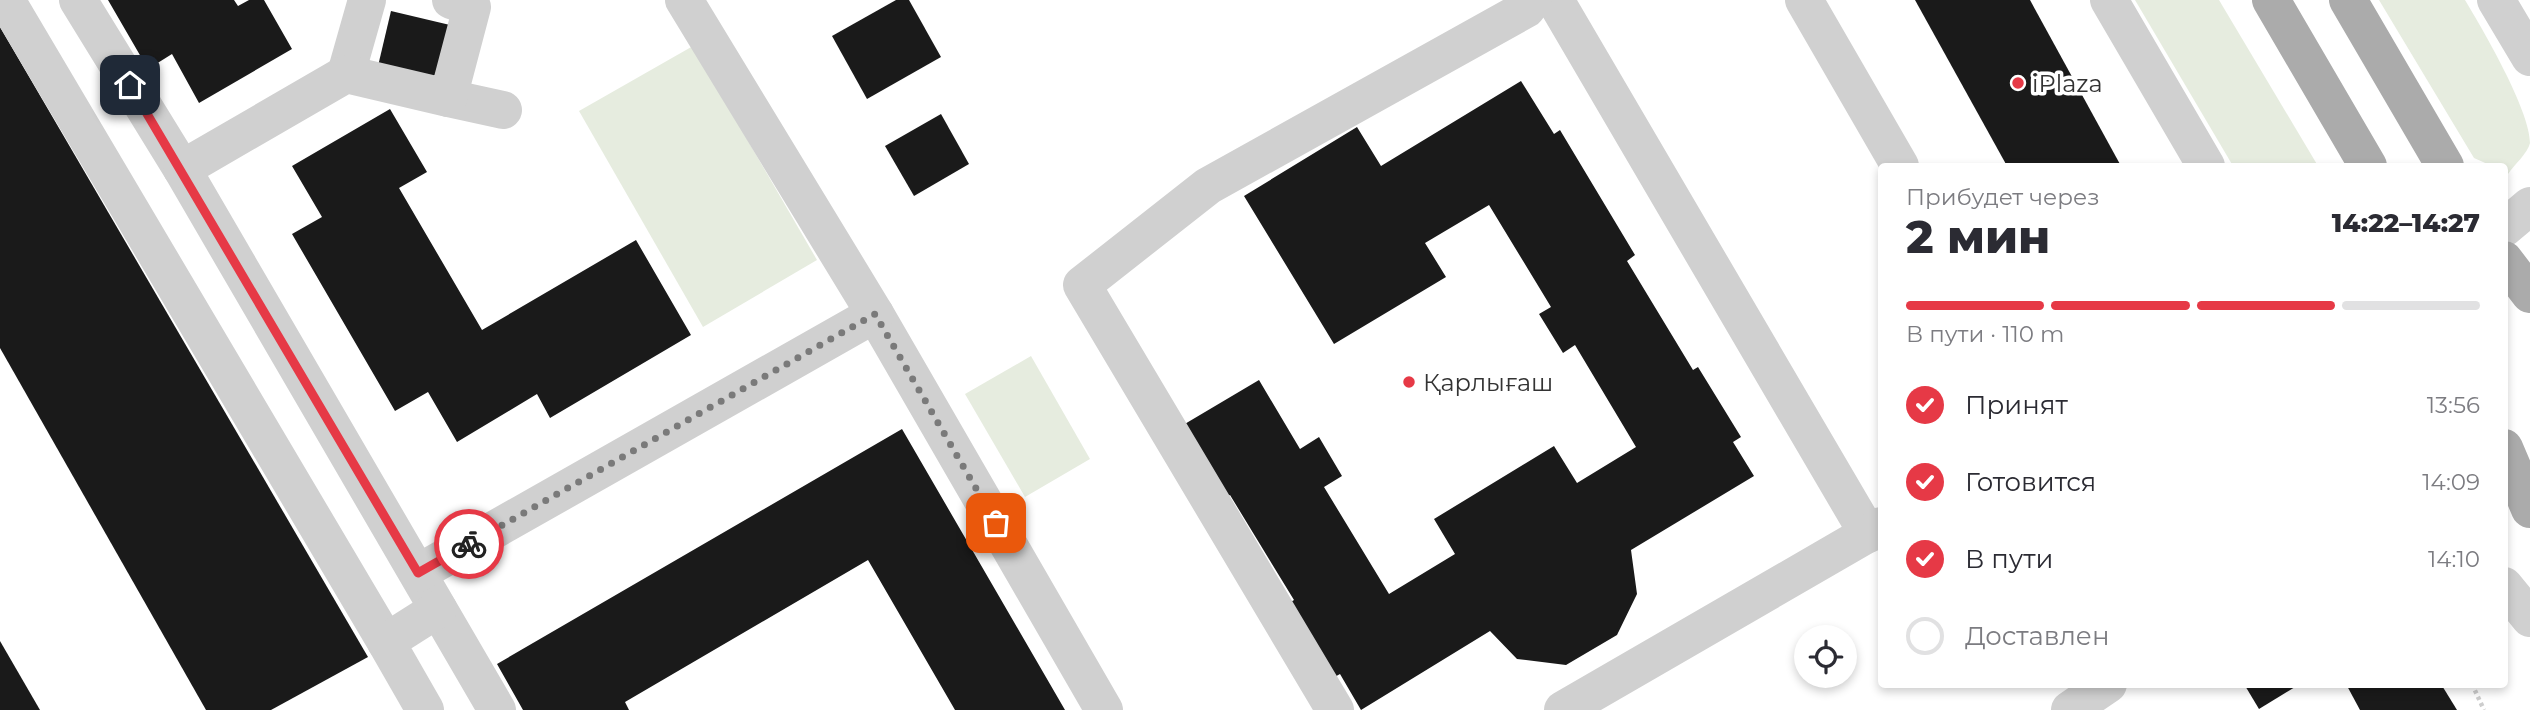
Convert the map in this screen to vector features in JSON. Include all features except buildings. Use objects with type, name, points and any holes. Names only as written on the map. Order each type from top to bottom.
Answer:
[{"type":"main road","points":[[2271,0],[2366,163]]},
{"type":"main road","points":[[2348,0],[2443,163]]},
{"type":"main road","points":[[2508,265],[2530,294]]},
{"type":"main road","points":[[2508,457],[2530,509]]},
{"type":"lane","points":[[6,0],[425,710]]},
{"type":"lane","points":[[78,0],[182,169],[497,710]]},
{"type":"lane","points":[[346,74],[367,0]]},
{"type":"lane","points":[[684,0],[875,314],[1104,710]]},
{"type":"lane","points":[[1804,0],[1898,163]]},
{"type":"lane","points":[[2109,0],[2204,163]]},
{"type":"lane","points":[[2496,0],[2530,57]]},
{"type":"lane","points":[[448,98],[469,2]]},
{"type":"lane","points":[[1335,710],[1082,285],[1208,186],[1534,2],[1875,530],[1563,710]]},
{"type":"lane","points":[[182,169],[346,74],[503,110]]},
{"type":"lane","points":[[2508,225],[2530,206]]},
{"type":"lane","points":[[418,573],[875,314]]},
{"type":"lane","points":[[2508,591],[2530,618]]},
{"type":"lane","points":[[386,642],[438,609]]},
{"type":"lane","points":[[2070,710],[2102,688]]},
{"type":"path","points":[[2474,688],[2484,710]]},
{"type":"shaded area","points":[[2135,0],[2219,0],[2316,163],[2231,163]]},
{"type":"shaded area","points":[[2379,0],[2465,0],[2514,91],[2528,129],[2530,143],[2508,174],[2508,163],[2485,163],[2474,158]]},
{"type":"shaded area","points":[[693,46],[817,260],[703,327],[579,111]]},
{"type":"shaded area","points":[[1031,356],[1090,459],[1025,497],[965,394]]},
{"type":"way so far","points":[[469,544],[875,314],[996,523]]},
{"type":"place","name":"iPlaza","points":[[2018,83]]},
{"type":"place","name":"Қарлығаш","points":[[1409,382]]},
{"type":"route","points":[[130,85],[418,573],[469,544]]}]
